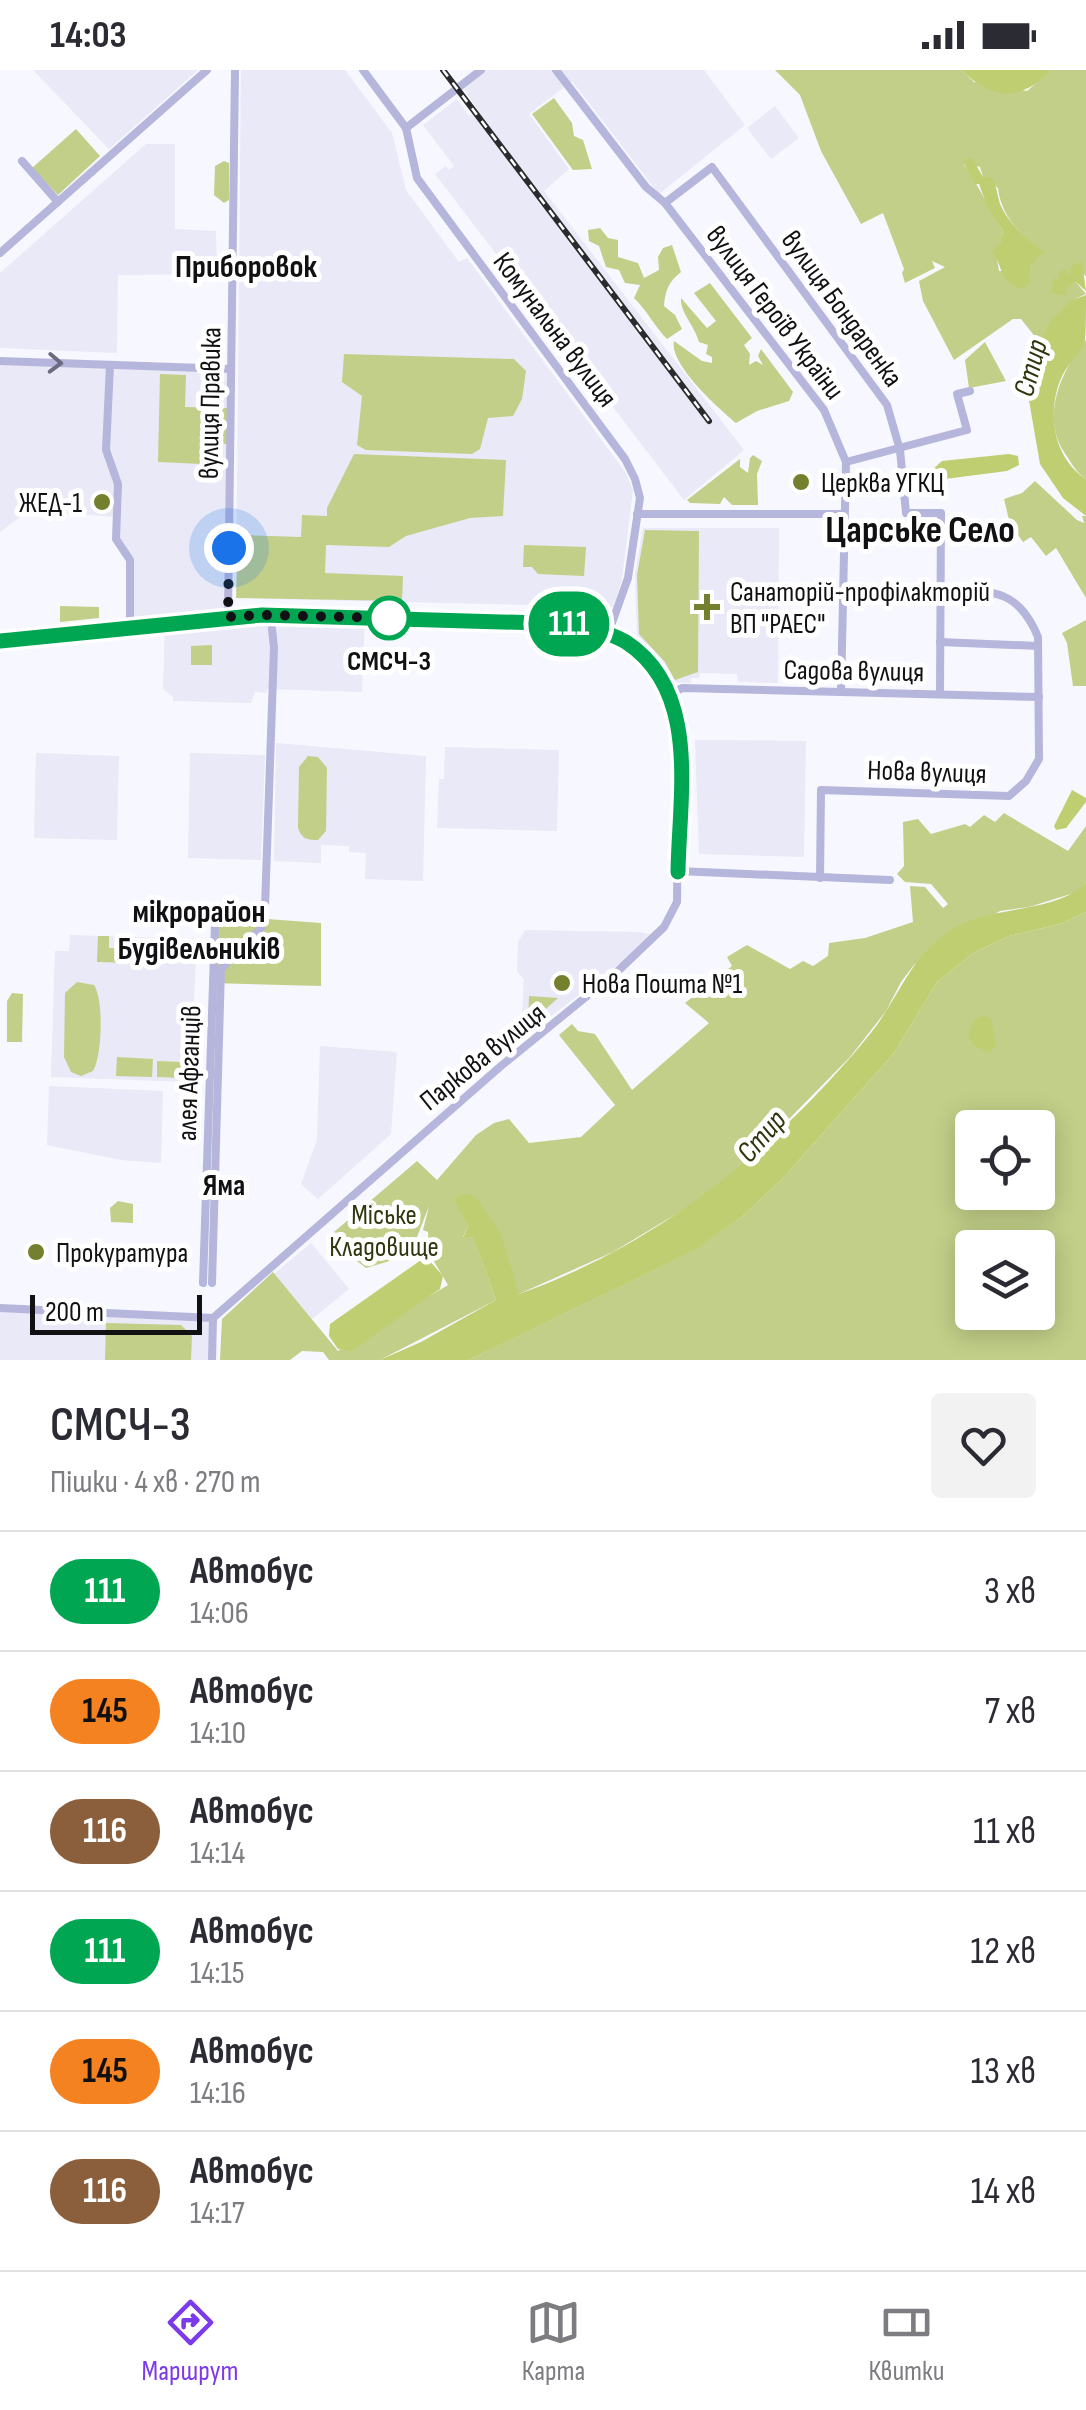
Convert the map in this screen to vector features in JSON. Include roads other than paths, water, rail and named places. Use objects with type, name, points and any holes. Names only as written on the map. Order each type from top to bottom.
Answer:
[{"type":"street","points":[[0,254],[208,70]]},
{"type":"street","name":"вулиця Правика","points":[[228,617],[235,70]]},
{"type":"street","name":"Комунальна вулиця","points":[[363,70],[406,128],[417,178],[635,479],[640,498],[628,578],[608,634]]},
{"type":"street","points":[[406,128],[481,70]]},
{"type":"street","name":"вулиця Героїв України","points":[[556,70],[646,187],[665,203],[824,410],[846,462],[841,692]]},
{"type":"street","points":[[22,161],[58,202]]},
{"type":"street","name":"вулиця Бондаренка","points":[[665,203],[712,167],[886,405],[900,450],[906,513],[941,514],[940,694]]},
{"type":"street","points":[[0,361],[232,369]]},
{"type":"street","points":[[110,366],[106,450],[118,484],[116,539],[130,560],[130,628]]},
{"type":"street","points":[[846,462],[967,430],[956,394],[970,391]]},
{"type":"street","points":[[637,514],[844,514]]},
{"type":"street","points":[[940,642],[1038,646],[1038,637],[1026,615],[998,592],[941,591]]},
{"type":"street","points":[[0,641],[262,615],[575,624],[626,642],[647,660],[670,695]]},
{"type":"street","points":[[272,629],[266,908],[262,916],[260,908],[272,629]]},
{"type":"street","name":"Нова вулиця","points":[[820,878],[821,790],[1009,796],[1026,781],[1039,759],[1038,646]]},
{"type":"street","name":"Садова вулиця","points":[[670,695],[682,688],[1038,696]]},
{"type":"street","name":"Паркова вулиця","points":[[213,1318],[473,1090],[580,1004],[656,936],[672,916],[677,902],[680,741],[670,695]]},
{"type":"street","points":[[678,872],[890,880]]},
{"type":"street","name":"алея Афганців","points":[[216,924],[208,1283],[221,969],[262,927],[262,916]]},
{"type":"street","points":[[0,1308],[213,1318],[212,1360]]},
{"type":"water","points":[[961,70],[1051,70],[1029,88],[1006,93],[984,87]]},
{"type":"water","points":[[972,158],[983,177],[992,177],[1001,206],[1012,223],[1045,253],[1032,264],[1030,282],[1023,289],[1005,279],[992,251],[1000,243],[1003,231],[964,163]]},
{"type":"water","points":[[1082,262],[1086,291],[1076,282],[1066,288],[1067,295],[1051,294],[1054,278],[1058,280],[1060,271],[1066,270],[1069,275],[1072,265]]},
{"type":"water","name":"Стир","points":[[1086,295],[1085,341],[1063,374],[1054,417],[1059,446],[1086,479],[1086,516],[1063,498],[1040,464],[1027,389],[1028,366],[1051,320],[1070,301]]},
{"type":"water","points":[[1018,456],[1019,465],[1007,471],[945,479],[932,470],[942,461]]},
{"type":"water","points":[[1072,790],[1086,798],[1086,802],[1066,828],[1056,830],[1054,826]]},
{"type":"water","name":"Стир","points":[[1086,883],[1086,912],[1060,924],[1009,936],[973,953],[937,982],[894,1053],[783,1178],[743,1216],[696,1249],[469,1360],[380,1360],[496,1300],[473,1236],[463,1238],[468,1226],[454,1199],[462,1194],[475,1196],[501,1234],[519,1294],[613,1252],[699,1198],[778,1133],[864,1042],[916,964],[940,938],[976,919],[1054,901]]},
{"type":"water","points":[[975,1019],[991,1019],[996,1045],[990,1053],[973,1045],[968,1035]]},
{"type":"water","points":[[428,1259],[443,1276],[440,1289],[351,1351],[338,1349],[329,1336],[330,1324],[421,1260]]},
{"type":"railway","points":[[443,70],[709,421]]},
{"type":"place","name":"Церква УГКЦ","points":[[801,482]]},
{"type":"place","name":"ЖЕД-1","points":[[102,502]]},
{"type":"place","name":"Санаторій-профілакторій ВП \"РАЕС\"","points":[[707,607]]},
{"type":"place","name":"СМСЧ-3","points":[[389,618]]},
{"type":"place","name":"Нова Пошта №1","points":[[562,983]]},
{"type":"place","name":"Прокуратура","points":[[36,1252]]},
{"type":"district","name":"Приборовок","points":[[246,266]]},
{"type":"district","name":"Царське Село","points":[[920,529]]},
{"type":"district","name":"мікрорайон Будівельників","points":[[199,930]]},
{"type":"district","name":"Яма","points":[[224,1185]]},
{"type":"park label","name":"Міське Кладовище","points":[[384,1230]]}]
